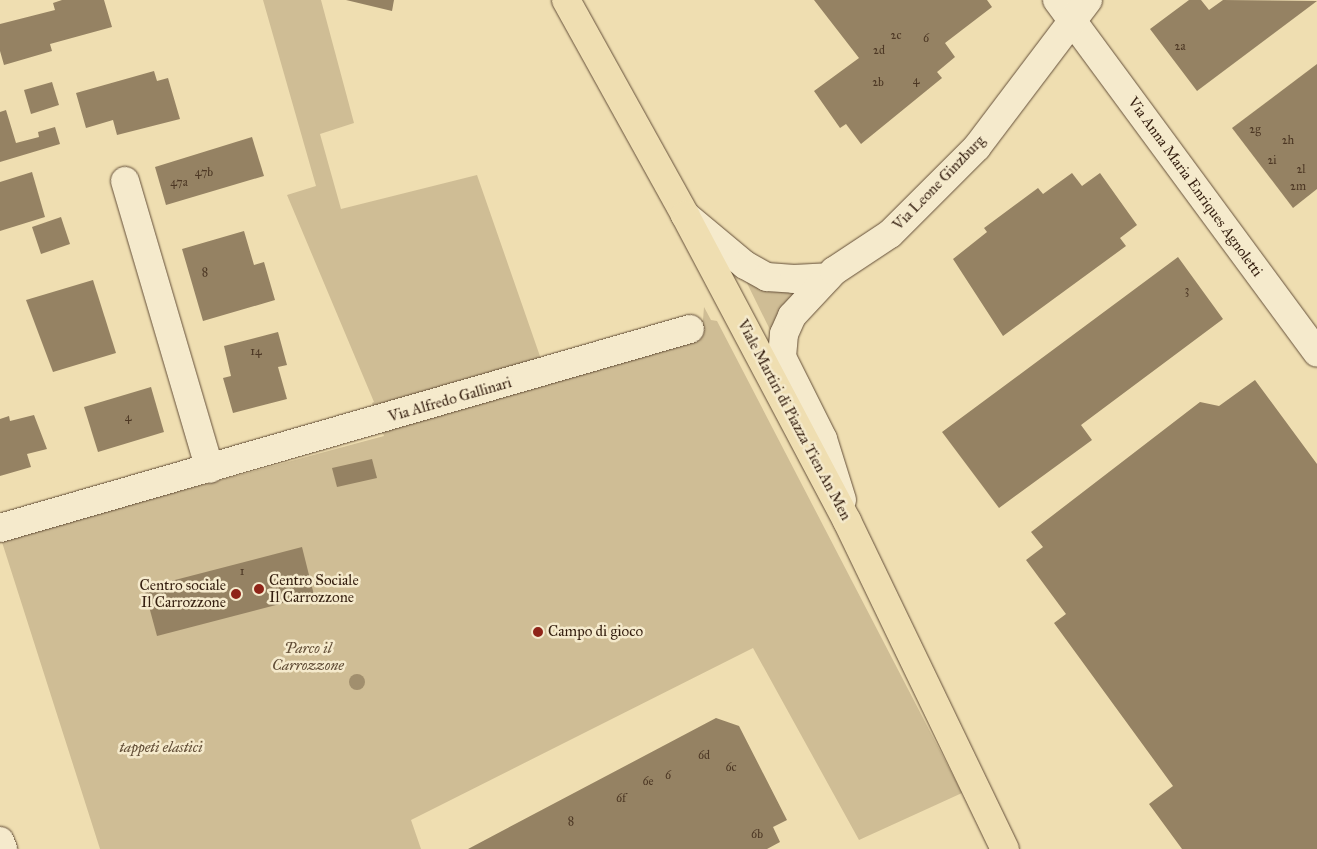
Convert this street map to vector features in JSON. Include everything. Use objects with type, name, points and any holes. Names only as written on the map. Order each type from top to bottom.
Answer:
[{"type":"main road","name":"Viale Martiri di Piazza Tien An Men","points":[[566,0],[685,215],[847,521],[1005,849]]},
{"type":"street","name":"Via Leone Ginzburg","points":[[847,521],[824,439],[782,357],[784,334],[792,316],[828,277],[890,234],[977,147],[1073,7]]},
{"type":"street","name":"Via Anna Maria Enriques Agnoletti","points":[[1073,7],[1317,354]]},
{"type":"street","points":[[125,181],[210,469]]},
{"type":"street","name":"Via Leone Ginzburg","points":[[685,215],[745,265],[767,276],[794,280],[828,277]]},
{"type":"street","name":"Via Alfredo Gallinari","points":[[0,528],[355,428],[690,329]]},
{"type":"street","points":[[0,841],[2,849]]},
{"type":"green space","name":"Parco il Carrozzone","points":[[263,0],[321,0],[354,123],[320,134],[341,209],[477,175],[542,362],[678,319],[703,320],[704,307],[711,320],[717,321],[962,793],[859,840],[753,648],[411,820],[421,849],[100,849],[1,539],[384,436],[372,403],[374,402],[287,195],[316,186]]},
{"type":"green space","points":[[744,277],[768,290],[783,292],[802,289],[774,338]]},
{"type":"building","points":[[62,0],[104,0],[112,27],[50,44],[52,51],[4,65],[0,51],[0,24],[55,10],[53,3]]},
{"type":"building","points":[[346,0],[394,0],[392,11]]},
{"type":"building","points":[[814,0],[987,0],[992,7],[945,43],[955,57],[937,72],[942,78],[861,144],[846,124],[840,128],[814,91],[859,58]]},
{"type":"building","points":[[1189,0],[1201,0],[1209,10],[1223,0],[1317,1],[1197,91],[1150,29]]},
{"type":"building","points":[[1317,64],[1317,189],[1293,208],[1232,128]]},
{"type":"building","points":[[154,71],[157,81],[168,78],[180,119],[117,135],[113,120],[86,128],[76,93]]},
{"type":"building","points":[[52,82],[59,105],[31,114],[24,90]]},
{"type":"building","points":[[6,110],[16,143],[39,137],[38,132],[55,127],[60,144],[0,162],[0,112]]},
{"type":"building","points":[[252,137],[264,176],[166,205],[155,167]]},
{"type":"building","points":[[32,172],[45,217],[0,231],[0,182]]},
{"type":"building","points":[[1072,173],[1082,186],[1100,173],[1137,225],[1120,238],[1126,246],[1003,336],[953,259],[987,232],[984,228],[1038,188],[1043,194]]},
{"type":"building","points":[[61,217],[70,244],[41,254],[32,227]]},
{"type":"building","points":[[244,231],[254,265],[264,262],[275,300],[203,321],[182,249]]},
{"type":"building","points":[[1178,257],[1223,319],[1081,425],[1092,440],[999,508],[942,432]]},
{"type":"building","points":[[93,280],[116,353],[53,372],[26,300]]},
{"type":"building","points":[[278,332],[287,365],[278,367],[287,399],[233,413],[223,378],[231,376],[224,346]]},
{"type":"building","points":[[1255,380],[1317,464],[1317,849],[1182,849],[1149,804],[1173,786],[1054,623],[1066,614],[1026,560],[1043,547],[1031,532],[1200,402],[1219,406]]},
{"type":"building","points":[[151,387],[164,432],[98,452],[84,407]]},
{"type":"building","points":[[34,415],[47,449],[27,454],[31,467],[0,476],[0,419],[9,416],[10,421]]},
{"type":"building","points":[[372,459],[377,478],[337,487],[332,468]]},
{"type":"building","name":"Centro Sociale Il Carrozzone","points":[[302,547],[314,595],[157,636],[144,588]]},
{"type":"building","points":[[716,718],[739,726],[787,820],[773,827],[780,842],[767,849],[468,849]]},
{"type":"place","name":"Centro Sociale Il Carrozzone","points":[[259,589]]},
{"type":"place","name":"Centro sociale Il Carrozzone","points":[[236,594]]},
{"type":"place","name":"Campo di gioco","points":[[538,632]]},
{"type":"park label","name":"tappeti elastici","points":[[161,748]]}]
